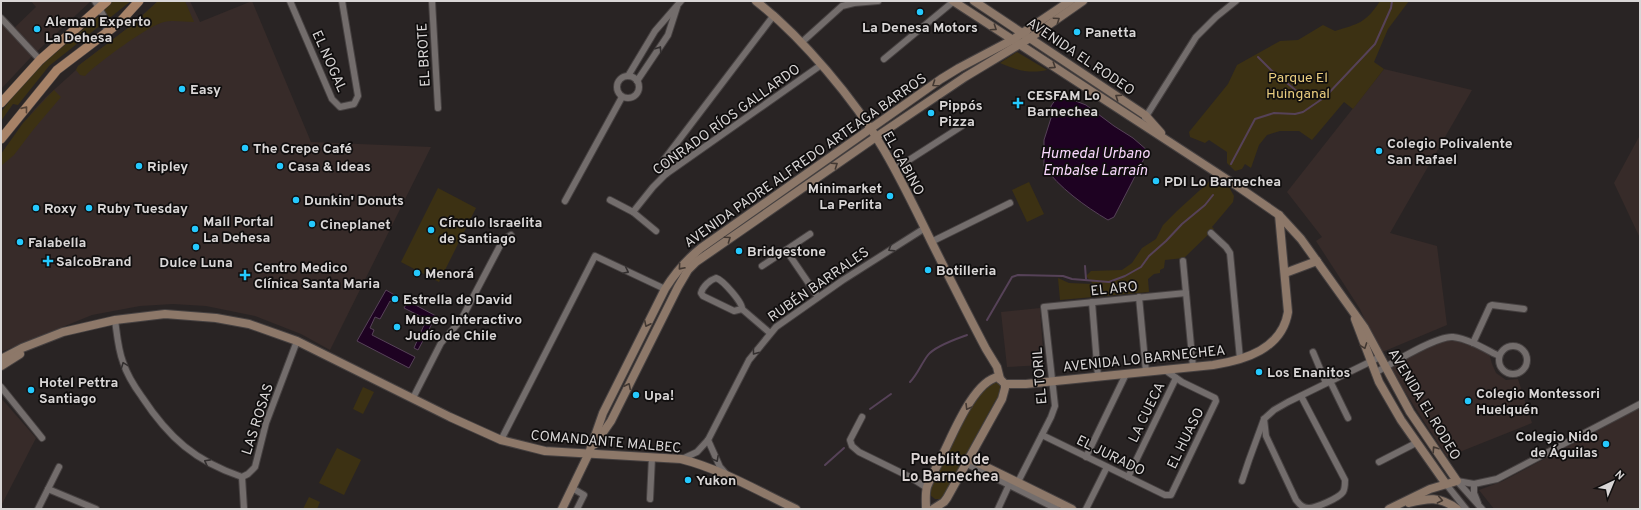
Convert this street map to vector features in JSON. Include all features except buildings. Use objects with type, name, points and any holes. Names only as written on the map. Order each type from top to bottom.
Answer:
[{"type":"main road","points":[[1,103],[40,60],[97,4],[107,1]]},
{"type":"main road","points":[[1,139],[57,70],[124,18],[139,1]]},
{"type":"street","points":[[124,18],[144,1]]},
{"type":"street","name":"EL NOGAL","points":[[290,1],[332,99],[340,107],[354,104],[358,96],[342,1]]},
{"type":"street","name":"EL BROTE","points":[[432,1],[438,108]]},
{"type":"street","name":"EL GABINO","points":[[756,1],[774,16],[821,65],[876,137],[895,169],[931,242],[993,362],[997,367],[999,380]]},
{"type":"street","points":[[801,43],[842,6],[854,2],[878,1]]},
{"type":"street","points":[[884,59],[954,1]]},
{"type":"street","name":"AVENIDA EL RODEO","points":[[954,1],[1279,215],[1295,231],[1352,309],[1364,327],[1410,412],[1457,481],[1482,509]]},
{"type":"street","name":"AVENIDA EL RODEO","points":[[974,1],[1145,115],[1167,140]]},
{"type":"street","name":"AVENIDA PADRE ALFREDO ARTEAGA BARROS","points":[[562,509],[589,453],[603,413],[664,289],[680,267],[701,248],[952,72],[1012,40],[1070,1]]},
{"type":"street","name":"AVENIDA PADRE ALFREDO ARTEAGA BARROS","points":[[589,453],[611,421],[659,324],[688,270],[696,262],[876,137],[965,77],[1030,38],[1083,1]]},
{"type":"street","points":[[1143,125],[1145,115],[1196,37],[1216,17],[1236,1]]},
{"type":"street","points":[[97,4],[107,22],[106,33]]},
{"type":"street","points":[[679,4],[668,35],[637,81],[638,90],[634,96],[629,98],[622,97],[618,92],[617,84],[621,78],[628,76],[655,31],[679,4]]},
{"type":"street","points":[[666,174],[663,160],[774,16]]},
{"type":"street","points":[[1,18],[40,60]]},
{"type":"street","name":"CONRADO RÍOS GALLARDO","points":[[632,212],[666,174],[821,65]]},
{"type":"street","points":[[628,76],[637,81]]},
{"type":"street","points":[[565,201],[622,97]]},
{"type":"street","points":[[895,169],[962,126]]},
{"type":"street","points":[[610,200],[632,212],[656,231]]},
{"type":"street","points":[[931,242],[1010,204]]},
{"type":"street","name":"AVENIDA LO BARNECHEA","points":[[999,380],[1026,384],[1193,367],[1219,364],[1240,359],[1257,352],[1270,344],[1283,329],[1287,318],[1288,306],[1279,215]]},
{"type":"street","name":"RUBÉN BARRALES","points":[[681,459],[690,457],[708,440],[749,360],[770,333],[783,321],[818,297],[925,228]]},
{"type":"street","points":[[762,266],[810,234]]},
{"type":"street","points":[[1211,234],[1226,247],[1230,253],[1240,359]]},
{"type":"street","points":[[413,398],[441,343],[461,320],[503,240],[511,236]]},
{"type":"street","points":[[786,250],[818,297]]},
{"type":"street","points":[[501,440],[595,256],[664,289]]},
{"type":"street","points":[[1183,261],[1193,367]]},
{"type":"street","points":[[1285,273],[1317,261]]},
{"type":"street","points":[[742,309],[734,310],[703,296],[702,291],[712,279],[719,279],[741,303],[742,309],[770,333]]},
{"type":"street","name":"EL ARO","points":[[1044,307],[1139,297],[1186,294]]},
{"type":"street","points":[[1139,297],[1146,372]]},
{"type":"street","points":[[1092,302],[1098,377]]},
{"type":"street","points":[[1473,343],[1490,306],[1492,305],[1524,310]]},
{"type":"street","name":"EL TORIL","points":[[1018,482],[1052,417],[1055,406],[1044,307]]},
{"type":"street","name":"AVENIDA EL RODEO","points":[[1352,309],[1370,362],[1400,420],[1466,509]]},
{"type":"street","name":"COMANDANTE MALBEC","points":[[1,359],[46,338],[115,320],[148,315],[199,316],[249,324],[297,341],[501,440],[545,451],[681,459],[707,467],[796,509]]},
{"type":"street","points":[[115,320],[122,361],[129,378],[160,422],[176,441],[200,458],[223,471],[242,477],[244,509]]},
{"type":"street","points":[[1375,373],[1440,338],[1452,337],[1473,343],[1499,356]]},
{"type":"street","name":"COMANDANTE MALBEC","points":[[1,366],[46,338]]},
{"type":"street","name":"LAS ROSAS","points":[[242,477],[248,474],[255,467],[266,423],[297,341]]},
{"type":"street","points":[[1512,345],[1517,346],[1525,351],[1527,364],[1521,372],[1516,374],[1507,373],[1500,366],[1499,356],[1504,349],[1512,345]]},
{"type":"street","points":[[1313,352],[1348,418]]},
{"type":"street","points":[[1242,482],[1248,460],[1264,419],[1274,410],[1380,357]]},
{"type":"street","name":"EL HUASO","points":[[1165,370],[1176,378],[1215,398],[1216,401],[1172,493],[1169,496]]},
{"type":"street","points":[[1086,457],[1126,374]]},
{"type":"street","name":"LA CUECA","points":[[1128,477],[1176,378]]},
{"type":"street","points":[[926,509],[926,491],[969,404],[982,387],[999,380]]},
{"type":"street","name":"AVENIDA LO BARNECHEA","points":[[933,509],[944,502],[1002,399],[1005,388],[999,380]]},
{"type":"street","name":"AVENIDA LO BARNECHEA","points":[[1002,399],[1016,388],[1026,384]]},
{"type":"street","points":[[1,387],[42,438]]},
{"type":"street","points":[[1264,419],[1266,436],[1300,506],[1308,508],[1317,506],[1343,493],[1345,480],[1301,396]]},
{"type":"street","points":[[1391,508],[1430,489],[1446,484],[1457,481],[1474,484],[1497,479],[1640,404]]},
{"type":"street","points":[[862,417],[850,440],[852,446],[859,452],[910,477],[926,491],[930,500],[934,502],[944,502]]},
{"type":"street","name":"EL JURADO","points":[[1042,435],[1169,496]]},
{"type":"street","points":[[708,440],[720,466],[728,477]]},
{"type":"street","points":[[1379,462],[1416,443]]},
{"type":"street","points":[[650,499],[652,458]]},
{"type":"street","points":[[967,461],[1054,508]]},
{"type":"street","points":[[38,509],[59,467]]},
{"type":"street","points":[[1086,509],[1107,467]]},
{"type":"street","points":[[1007,482],[1018,482],[1072,509]]},
{"type":"street","points":[[998,509],[1007,482]]},
{"type":"street","points":[[1474,484],[1476,499],[1482,509]]},
{"type":"street","points":[[572,488],[584,495],[577,509]]},
{"type":"street","points":[[48,489],[96,509]]},
{"type":"street","points":[[1391,508],[1424,499],[1437,499],[1447,502],[1457,509]]},
{"type":"shaded area","points":[[31,1],[91,1],[32,56],[1,89],[1,22],[10,32],[36,7]]},
{"type":"shaded area","name":"Mall Portal La Dehesa","points":[[158,1],[190,1],[200,22],[252,1],[311,142],[431,147],[330,350],[301,334],[255,316],[206,306],[173,304],[140,306],[92,315],[1,352],[1,154],[34,110],[46,97],[76,70],[78,66],[133,24]]},
{"type":"shaded area","name":"Colegio Polivalente San Rafael","points":[[1384,69],[1472,90],[1390,233],[1437,246],[1447,325],[1380,353],[1360,309],[1316,241],[1322,237],[1287,192]]},
{"type":"shaded area","points":[[1640,135],[1640,238],[1614,183]]},
{"type":"shaded area","points":[[1040,308],[1044,365],[1007,367],[1001,312]]},
{"type":"shaded area","name":"Colegio Montessori Huelquén","points":[[1452,338],[1489,353],[1496,373],[1506,380],[1518,379],[1532,423],[1447,457],[1387,364]]},
{"type":"shaded area","points":[[1,398],[36,438],[1,506]]},
{"type":"shaded area","name":"Colegio Nido de Águilas","points":[[1640,408],[1640,509],[1494,509],[1479,490],[1503,481]]},
{"type":"green space","points":[[113,1],[131,1],[49,66],[18,105],[13,104],[1,121],[1,112],[21,86],[46,61],[100,15]]},
{"type":"green space","points":[[158,1],[185,1],[194,22],[171,21],[157,25],[123,46],[85,76],[80,75],[76,70],[78,66],[133,24]]},
{"type":"green space","name":"Parque El Huinganal","points":[[1380,1],[1409,1],[1388,29],[1374,62],[1384,69],[1353,109],[1344,102],[1312,140],[1299,131],[1280,131],[1267,135],[1259,145],[1251,168],[1245,164],[1242,169],[1235,171],[1227,163],[1227,152],[1209,140],[1205,143],[1190,137],[1189,132],[1228,84],[1237,65],[1280,41],[1298,40],[1323,25],[1335,31],[1361,22],[1370,14]]},
{"type":"green space","points":[[1017,52],[1047,70],[1034,72],[1023,71],[1000,63]]},
{"type":"green space","points":[[54,90],[61,97],[14,155],[1,166],[1,154],[23,123]]},
{"type":"green space","points":[[1215,179],[1229,187],[1234,196],[1233,202],[1212,227],[1214,229],[1184,258],[1165,260],[1164,268],[1160,270],[1160,273],[1154,274],[1148,279],[1149,292],[1060,300],[1058,278],[1069,283],[1093,284],[1086,276],[1091,271],[1122,270],[1132,263],[1142,248],[1156,239],[1163,225],[1177,211],[1211,180]]},
{"type":"green space","points":[[1029,182],[1044,214],[1027,222],[1012,190]]},
{"type":"green space","points":[[438,188],[476,208],[439,282],[401,262]]},
{"type":"green space","points":[[996,382],[1003,386],[1000,395],[995,401],[944,495],[940,499],[935,499],[930,495],[929,489],[972,405],[983,391]]},
{"type":"green space","points":[[363,387],[374,392],[363,414],[353,409]]},
{"type":"green space","points":[[337,448],[361,460],[344,495],[319,483]]},
{"type":"green space","points":[[309,497],[320,502],[317,509],[303,509]]},
{"type":"water","name":"Humedal Urbano Embalse Larraín","points":[[1065,97],[1086,105],[1133,138],[1148,151],[1114,217],[1108,220],[1073,196],[1050,174],[1044,166],[1044,140],[1051,118],[1051,106],[1056,99]]},
{"type":"water","points":[[386,290],[398,297],[395,303],[390,301],[380,319],[375,317],[370,328],[374,330],[372,335],[415,357],[409,368],[357,341]]},
{"type":"water","points":[[408,301],[436,316],[418,350],[414,348],[424,325],[422,323],[424,318],[404,308]]},
{"type":"waterway","points":[[1231,164],[1255,119],[1274,113],[1295,114],[1303,112],[1325,97],[1375,44],[1391,8],[1392,1]]},
{"type":"waterway","points":[[1258,57],[1271,70],[1304,97]]},
{"type":"waterway","points":[[987,320],[1012,277],[1018,275],[1063,276],[1072,279],[1109,282],[1125,276],[1141,267],[1149,256],[1182,224],[1205,205],[1213,195]]},
{"type":"waterway","points":[[1085,266],[1086,279]]},
{"type":"waterway","points":[[910,382],[931,352],[946,343],[967,335]]},
{"type":"waterway","points":[[870,409],[891,394]]},
{"type":"waterway","points":[[825,465],[844,448]]},
{"type":"place","name":"La Denesa Motors","points":[[920,12]]},
{"type":"place","name":"Aleman Experto La Dehesa","points":[[37,29]]},
{"type":"place","name":"Panetta","points":[[1077,32]]},
{"type":"place","name":"Easy","points":[[182,89]]},
{"type":"place","name":"CESFAM Lo Barnechea","points":[[1018,103]]},
{"type":"place","name":"Pippo´s Pizza","points":[[931,113]]},
{"type":"place","name":"The Crepe Café","points":[[245,148]]},
{"type":"place","name":"Colegio Polivalente San Rafael","points":[[1379,151]]},
{"type":"place","name":"Ripley","points":[[139,166]]},
{"type":"place","name":"Casa & Ideas","points":[[280,166]]},
{"type":"place","name":"PDI Lo Barnechea","points":[[1156,181]]},
{"type":"place","name":"Minimarket La Perlita","points":[[890,196]]},
{"type":"place","name":"Dunkin' Donuts","points":[[296,200]]},
{"type":"place","name":"Roxy","points":[[36,208]]},
{"type":"place","name":"Ruby Tuesday","points":[[89,208]]},
{"type":"place","name":"Cineplanet","points":[[312,224]]},
{"type":"place","name":"Mall Portal La Dehesa","points":[[195,229]]},
{"type":"place","name":"Círculo Israelita de Santiago","points":[[431,230]]},
{"type":"place","name":"Falabella","points":[[20,242]]},
{"type":"place","name":"Dulce Luna","points":[[196,247]]},
{"type":"place","name":"Bridgestone","points":[[739,251]]},
{"type":"place","name":"SalcoBrand","points":[[48,261]]},
{"type":"place","name":"Botilleria","points":[[928,270]]},
{"type":"place","name":"Menorá","points":[[417,273]]},
{"type":"place","name":"Centro Medico Clínica Santa Maria","points":[[245,275]]},
{"type":"place","name":"Estrella de David","points":[[395,299]]},
{"type":"place","name":"Museo Interactivo Judío de Chile","points":[[397,327]]},
{"type":"place","name":"Los Enanitos","points":[[1259,372]]},
{"type":"place","name":"Hotel Pettra Santiago","points":[[31,390]]},
{"type":"place","name":"Upa!","points":[[636,395]]},
{"type":"place","name":"Colegio Montessori Huelquén","points":[[1468,401]]},
{"type":"place","name":"Colegio Nido de Águilas","points":[[1606,444]]},
{"type":"place","name":"Yukon","points":[[688,480]]},
{"type":"district","name":"Pueblito de Lo Barnechea","points":[[950,468]]}]
